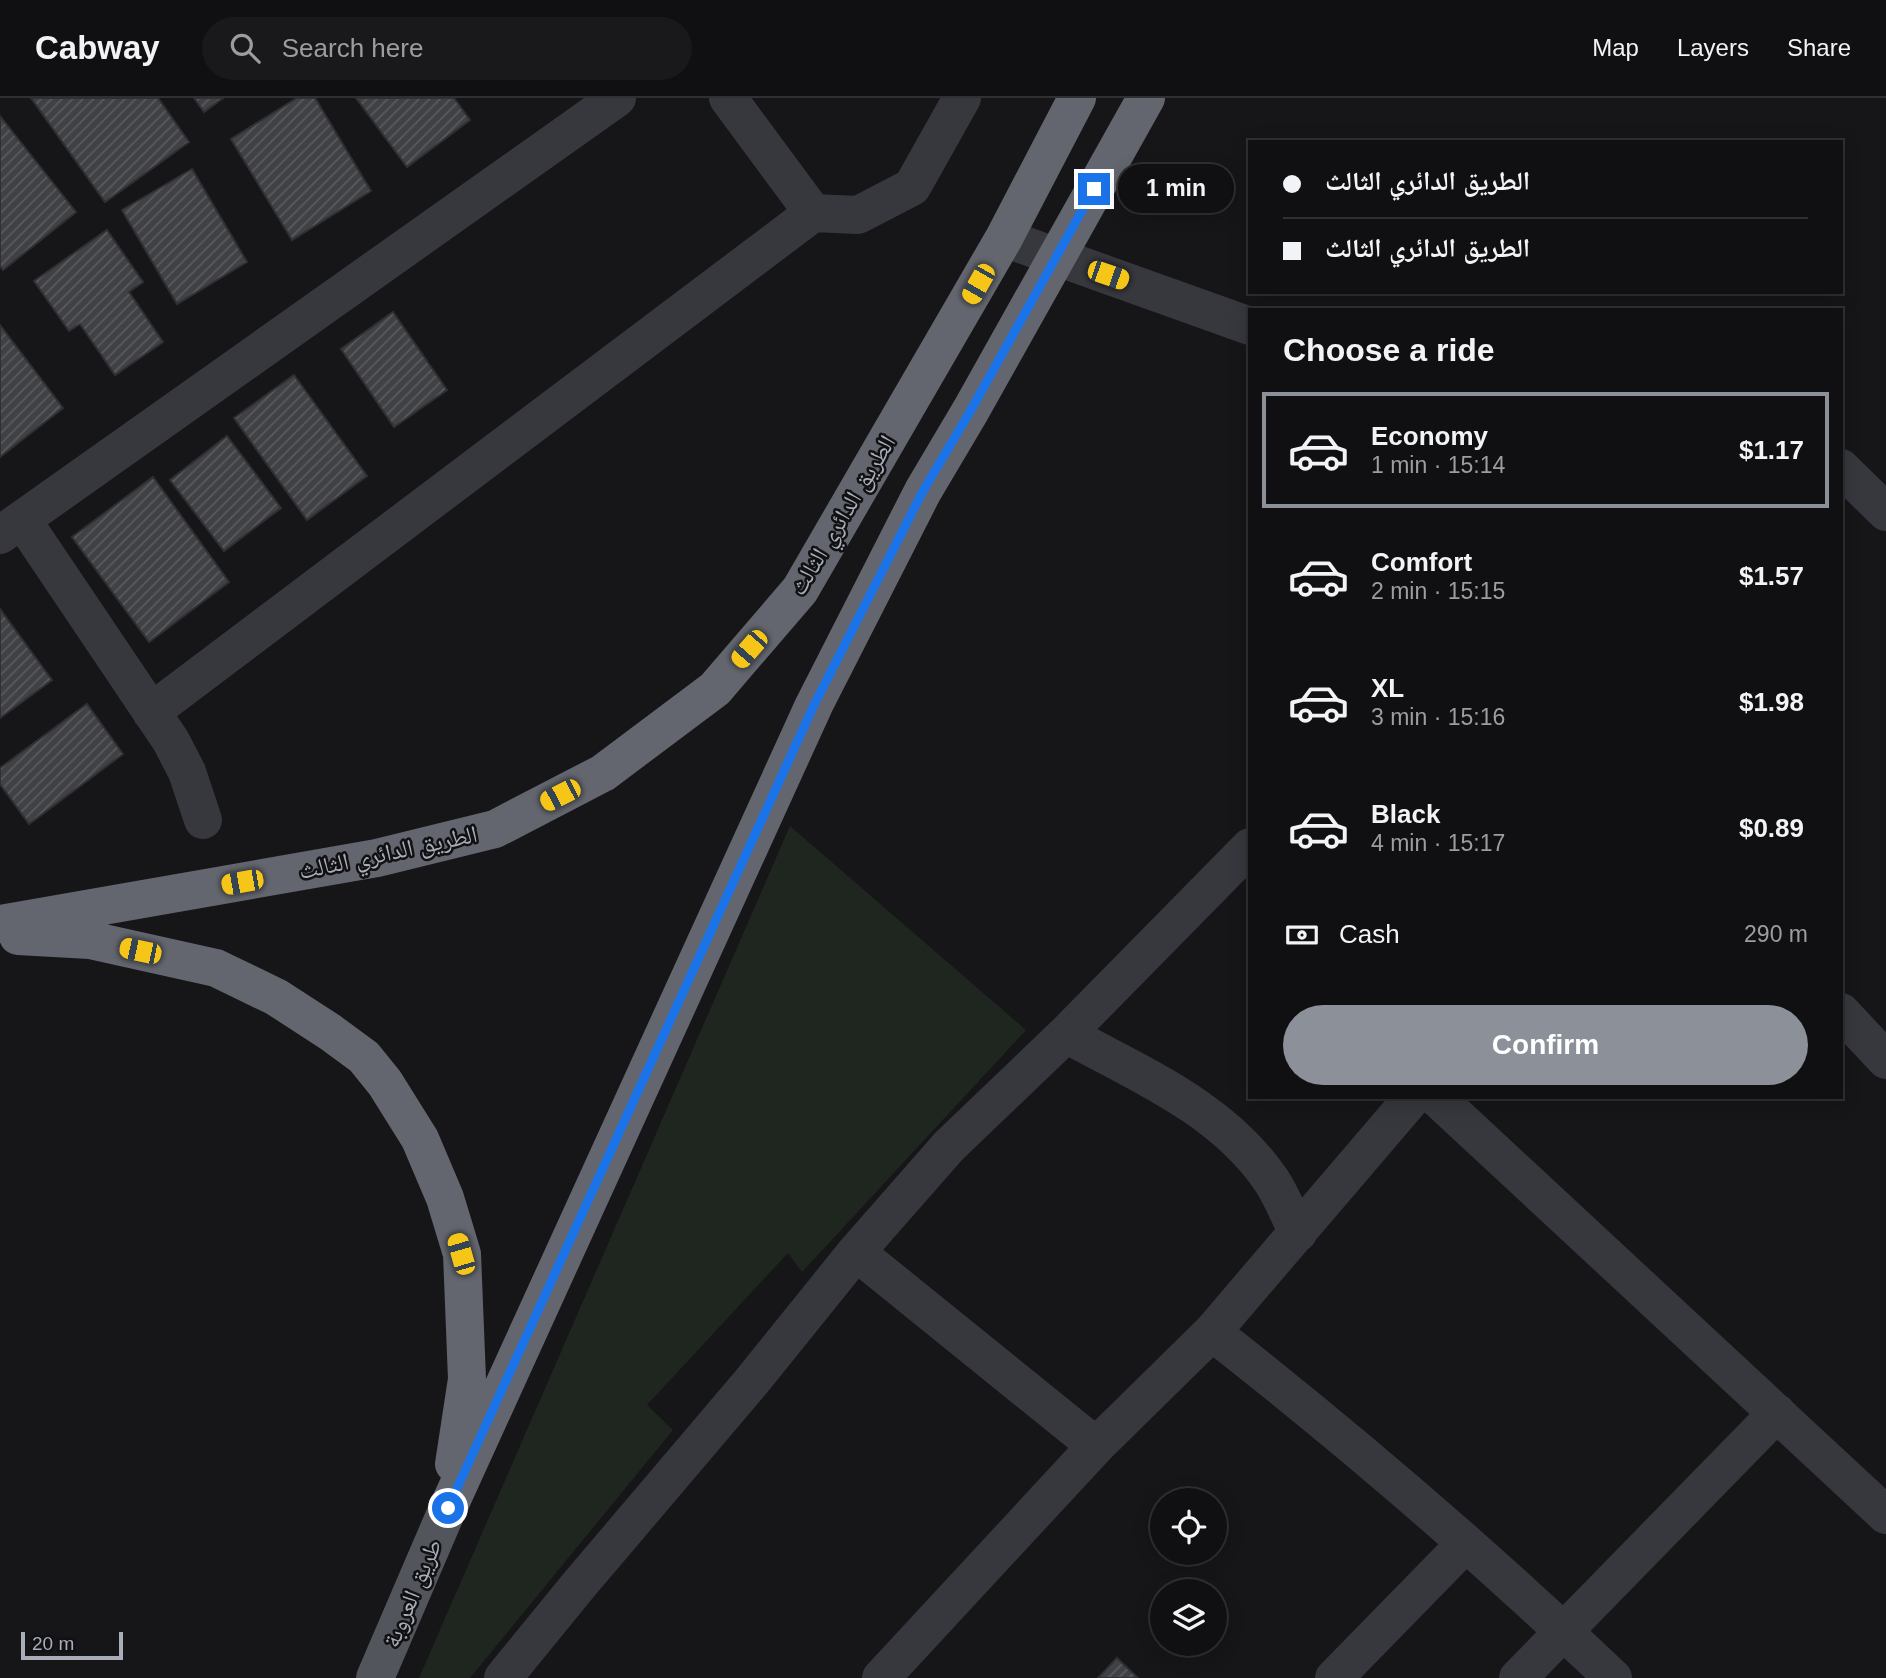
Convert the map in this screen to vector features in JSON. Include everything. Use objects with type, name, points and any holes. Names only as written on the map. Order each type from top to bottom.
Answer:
[{"type":"highway","name":"الطريق الدائري الثالث","points":[[0,924],[377,858],[495,829],[603,773],[715,689],[800,590],[1004,238],[1077,98]]},
{"type":"highway","points":[[448,1508],[814,705],[923,491],[1146,98]]},
{"type":"highway","points":[[0,934],[90,940],[216,968],[276,997],[330,1032],[364,1057],[385,1083],[420,1139],[445,1198],[461,1254],[467,1379],[448,1508]]},
{"type":"main road","name":"طريق العروبة","points":[[375,1678],[448,1508]]},
{"type":"street","points":[[203,820],[187,772],[172,741],[11,528],[617,98]]},
{"type":"street","points":[[728,98],[813,213]]},
{"type":"street","points":[[151,712],[813,213],[858,215],[912,187],[962,98]]},
{"type":"street","points":[[1004,238],[1248,325]]},
{"type":"street","points":[[1843,470],[1885,512]]},
{"type":"street","points":[[503,1678],[752,1381],[856,1252],[949,1146],[1066,1034],[1248,849]]},
{"type":"street","points":[[1843,1014],[1886,1060]]},
{"type":"street","points":[[1066,1034],[1193,1104],[1232,1134],[1271,1181],[1297,1233]]},
{"type":"street","points":[[881,1678],[1096,1446],[1212,1332],[1411,1099]]},
{"type":"street","points":[[1438,1099],[1886,1515]]},
{"type":"street","points":[[856,1252],[1096,1446]]},
{"type":"street","points":[[1212,1332],[1362,1452],[1563,1630],[1613,1678]]},
{"type":"street","points":[[1518,1678],[1777,1413]]},
{"type":"street","points":[[1334,1678],[1466,1544]]},
{"type":"shaded area","points":[[790,826],[1026,1030],[802,1272],[788,1253],[647,1405],[673,1430],[470,1678],[419,1678]]},
{"type":"building","points":[[31,98],[158,98],[189,142],[105,202]]},
{"type":"building","points":[[194,98],[223,98],[204,112]]},
{"type":"building","points":[[297,98],[315,98],[371,191],[292,240],[231,139]]},
{"type":"building","points":[[356,98],[454,98],[470,120],[407,167]]},
{"type":"building","points":[[0,116],[76,212],[3,270],[0,266]]},
{"type":"building","points":[[192,169],[247,262],[177,304],[122,210]]},
{"type":"building","points":[[107,230],[143,282],[129,292],[163,342],[115,375],[80,324],[69,331],[34,281]]},
{"type":"building","points":[[393,312],[447,390],[394,427],[341,349]]},
{"type":"building","points":[[0,325],[63,408],[0,457]]},
{"type":"building","points":[[294,375],[367,476],[307,520],[234,418]]},
{"type":"building","points":[[227,436],[281,508],[224,551],[170,480]]},
{"type":"building","points":[[153,477],[229,582],[149,642],[72,537]]},
{"type":"building","points":[[0,609],[52,680],[0,718]]},
{"type":"building","points":[[87,704],[123,754],[29,824],[0,784],[0,768]]},
{"type":"building","points":[[1117,1658],[1138,1678],[1098,1678]]},
{"type":"route","points":[[448,1508],[814,705],[923,491],[1094,189]]}]
